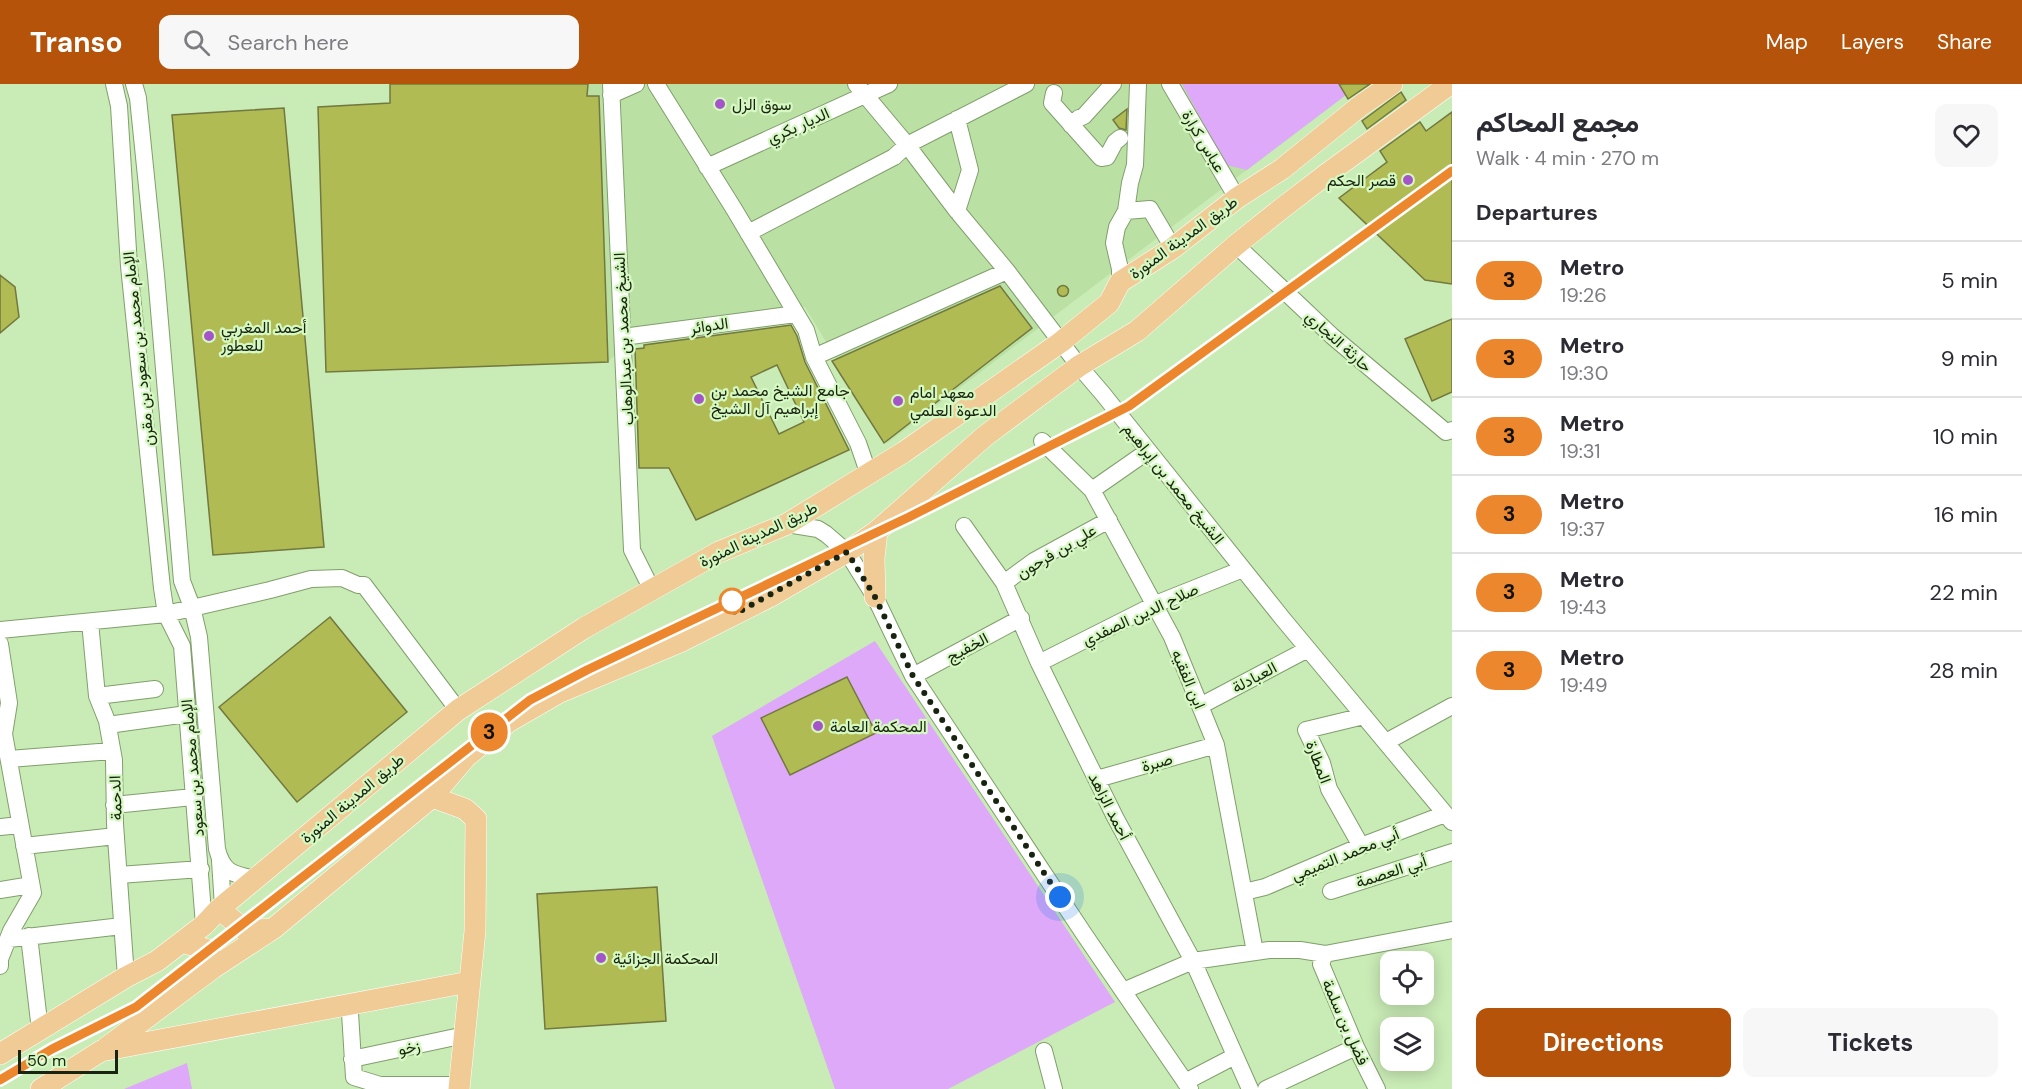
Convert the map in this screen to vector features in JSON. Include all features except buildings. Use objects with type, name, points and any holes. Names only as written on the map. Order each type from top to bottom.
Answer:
[{"type":"main road","name":"طريق المدينة المنورة","points":[[0,1054],[126,977],[158,961],[204,925],[221,907],[458,710],[584,628],[719,552],[787,524],[869,475],[1060,342],[1108,303],[1120,282],[1173,248],[1237,198],[1290,164],[1360,106],[1392,84]]},
{"type":"main road","points":[[41,1089],[101,1051],[213,968],[274,928],[432,797],[466,758],[508,722],[560,692],[692,636],[771,596],[847,552],[877,531],[985,436],[1079,366],[1137,331],[1236,245],[1324,176],[1450,84]]},
{"type":"main road","points":[[1108,303],[1100,320],[1100,326],[1106,335],[1116,339],[1137,331]]},
{"type":"main road","points":[[875,597],[874,558],[877,531]]},
{"type":"main road","points":[[432,797],[465,809],[476,819],[475,931],[459,1087]]},
{"type":"main road","points":[[221,907],[246,931],[274,928]]},
{"type":"main road","points":[[182,942],[208,950],[213,968]]},
{"type":"main road","points":[[101,1051],[469,982]]},
{"type":"street","name":"الإمام محمد بن سعود بن مقرن","points":[[114,84],[119,106],[131,284],[166,614]]},
{"type":"street","name":"الإمام محمد بن سعود بن مقرن","points":[[134,84],[138,98],[156,275],[182,581],[192,607]]},
{"type":"street","points":[[611,90],[636,84]]},
{"type":"street","points":[[656,84],[806,330],[814,357],[858,443],[869,475]]},
{"type":"street","name":"الديار بكري","points":[[707,167],[861,89],[889,84]]},
{"type":"street","points":[[748,233],[894,157],[907,145],[1026,84]]},
{"type":"street","points":[[1071,125],[1079,117],[1084,116],[1113,84]]},
{"type":"street","points":[[1120,282],[1120,269],[1114,243],[1117,226],[1126,211],[1135,165],[1138,84]]},
{"type":"street","name":"عباس كرارة","points":[[1170,84],[1237,198]]},
{"type":"street","name":"الشيخ محمد بن إبراهيم","points":[[861,89],[1007,271],[1079,366],[1308,649],[1449,818]]},
{"type":"street","name":"الشيخ محمد بن عبدالوهاب","points":[[611,90],[632,550],[652,590]]},
{"type":"street","points":[[1054,93],[1052,103],[1101,158],[1107,157],[1115,142],[1120,138]]},
{"type":"street","points":[[957,119],[970,170],[957,211]]},
{"type":"street","points":[[1126,211],[1150,209],[1173,248]]},
{"type":"street","name":"حارثة النجاري","points":[[1236,245],[1332,336],[1449,431]]},
{"type":"street","points":[[814,357],[1007,271]]},
{"type":"street","name":"الدوائر","points":[[623,337],[796,314]]},
{"type":"street","name":"ابن الفقيه","points":[[1042,441],[1092,490],[1172,637],[1216,745],[1255,952]]},
{"type":"street","points":[[1092,490],[1148,451]]},
{"type":"street","name":"علي بن فرحون","points":[[1004,583],[1034,561],[1108,520]]},
{"type":"street","points":[[787,524],[818,529],[847,552],[875,597],[913,676],[1187,1086],[1235,1056]]},
{"type":"street","name":"أحمد الزاهد","points":[[964,526],[1004,583],[1039,663],[1193,961],[1250,1089]]},
{"type":"street","name":"صلاح الدين الصفدي","points":[[1039,663],[1154,605],[1243,569]]},
{"type":"street","points":[[0,630],[166,614],[311,579],[342,578],[358,585],[364,585],[458,710]]},
{"type":"street","name":"الإمام محمد بن سعود","points":[[192,607],[199,637],[217,849],[220,861],[221,907]]},
{"type":"street","name":"الإمام محمد بن سعود","points":[[166,614],[182,646],[204,925]]},
{"type":"street","name":"الخفيج","points":[[913,676],[1021,618]]},
{"type":"street","name":"الدحمة","points":[[90,622],[97,696],[108,725],[112,751],[126,977]]},
{"type":"street","points":[[0,644],[9,703],[4,734],[33,893],[9,939],[0,959],[0,966]]},
{"type":"street","name":"العبادلة","points":[[1200,706],[1308,649]]},
{"type":"street","points":[[97,696],[155,689]]},
{"type":"street","points":[[1386,742],[1452,706]]},
{"type":"street","points":[[108,725],[187,714]]},
{"type":"street","name":"المطارة","points":[[1361,846],[1329,789],[1322,763],[1306,730],[1364,716]]},
{"type":"street","name":"صبرة","points":[[1097,779],[1216,745]]},
{"type":"street","points":[[9,759],[112,751]]},
{"type":"street","points":[[114,805],[193,797]]},
{"type":"street","name":"أبي محمد التميمي","points":[[1244,892],[1264,887],[1361,846],[1449,818]]},
{"type":"street","points":[[0,827],[20,825]]},
{"type":"street","points":[[24,846],[116,836]]},
{"type":"street","name":"أبي العصمة","points":[[1331,891],[1452,852]]},
{"type":"street","points":[[220,861],[230,873],[255,879]]},
{"type":"street","points":[[119,875],[201,869]]},
{"type":"street","points":[[0,890],[31,885]]},
{"type":"street","points":[[9,939],[122,926]]},
{"type":"street","points":[[1123,991],[1193,961],[1269,950],[1300,950],[1325,954],[1452,930]]},
{"type":"street","points":[[29,936],[40,1030]]},
{"type":"street","name":"فضل بن سلمة","points":[[1325,954],[1321,964],[1356,1047],[1377,1089]]},
{"type":"street","points":[[350,1014],[354,1077],[380,1085],[459,1087]]},
{"type":"street","name":"زخو","points":[[352,1059],[465,1035]]},
{"type":"street","points":[[1266,1089],[1356,1047]]},
{"type":"street","points":[[1044,1051],[1054,1089]]},
{"type":"shaded area","points":[[588,84],[1360,84],[887,443],[805,307],[639,330],[608,362],[599,96],[587,96]]},
{"type":"shaded area","points":[[1182,84],[1339,84],[1346,95],[1247,170],[1226,165]]},
{"type":"shaded area","points":[[875,641],[1115,1002],[948,1089],[835,1089],[712,736]]},
{"type":"shaded area","points":[[187,1063],[192,1089],[124,1089]]},
{"type":"railway","points":[[0,1080],[52,1049]]},
{"type":"metro line","name":"3","points":[[0,1080],[52,1049],[136,1007],[530,700],[587,670],[909,517],[1129,406],[1452,171]]},
{"type":"place","name":"سوق الزل","points":[[720,104]]},
{"type":"place","name":"قصر الحكم","points":[[1408,180]]},
{"type":"place","name":"أحمد المغربي للعطور","points":[[209,336]]},
{"type":"place","name":"جامع الشيخ محمد بن إبراهيم آل الشيخ","points":[[699,399]]},
{"type":"place","name":"معهد امام الدعوة العلمي","points":[[898,401]]},
{"type":"place","name":"المحكمة العامة","points":[[818,726]]},
{"type":"place","name":"المحكمة الجزائية","points":[[601,958]]},
{"type":"route","points":[[732,601],[735,614],[847,552],[875,597],[913,676],[1060,897]]}]
